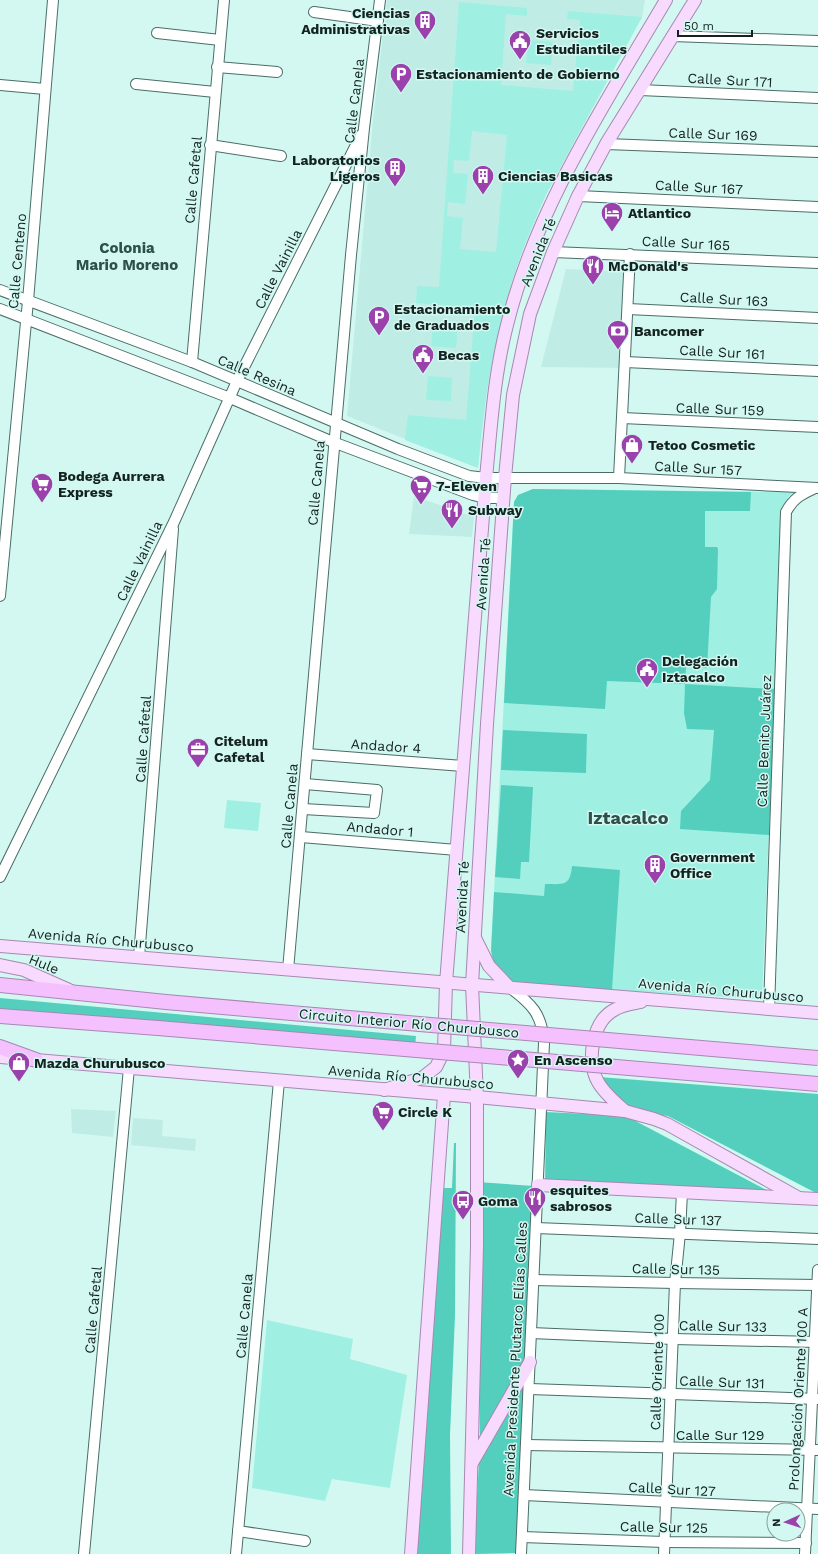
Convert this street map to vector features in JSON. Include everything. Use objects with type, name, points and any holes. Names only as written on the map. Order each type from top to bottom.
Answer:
[{"type":"highway","name":"Circuito Interior Río Churubusco","points":[[0,985],[314,1015],[818,1058]]},
{"type":"highway","name":"Circuito Interior Río Churubusco","points":[[0,1016],[818,1084]]},
{"type":"highway","points":[[0,1047],[36,1060]]},
{"type":"main road","name":"Avenida Té","points":[[384,1090],[422,1078],[432,1071],[439,1062],[444,1051],[446,983],[484,498],[494,394],[506,326],[519,281],[556,192],[584,140],[666,0]]},
{"type":"main road","name":"Avenida Té","points":[[477,1097],[472,985],[483,775],[503,498],[513,395],[527,328],[541,281],[578,196],[606,144],[695,0]]},
{"type":"main road","points":[[475,937],[489,966],[509,987]]},
{"type":"main road","name":"Avenida Río Churubusco","points":[[0,946],[818,1013]]},
{"type":"main road","name":"Hule","points":[[0,965],[24,970],[76,993]]},
{"type":"main road","points":[[625,1111],[610,1097],[597,1080],[592,1059],[594,1042],[601,1024],[606,1016],[613,1010],[652,1000]]},
{"type":"main road","name":"Avenida Río Churubusco","points":[[0,1057],[477,1097],[625,1111],[643,1115],[667,1124],[798,1198]]},
{"type":"main road","points":[[411,1554],[444,1095]]},
{"type":"main road","points":[[469,1554],[477,1246],[477,1097]]},
{"type":"main road","name":"Avenida Río Churubusco","points":[[538,1185],[818,1199]]},
{"type":"main road","points":[[472,1464],[530,1362]]},
{"type":"street","name":"Calle Centeno","points":[[0,596],[28,301],[53,0]]},
{"type":"street","name":"Calle Cafetal","points":[[192,362],[224,0]]},
{"type":"street","name":"Calle Canela","points":[[288,970],[301,837],[333,442],[336,423],[350,256],[380,0]]},
{"type":"street","points":[[314,12],[378,21]]},
{"type":"street","points":[[157,33],[220,40]]},
{"type":"street","points":[[672,36],[818,41]]},
{"type":"street","points":[[217,67],[277,72]]},
{"type":"street","points":[[136,84],[215,92]]},
{"type":"street","points":[[0,85],[45,89]]},
{"type":"street","name":"Calle Sur 171","points":[[640,90],[818,98]]},
{"type":"street","name":"Calle Vainilla","points":[[0,877],[174,522],[238,381],[364,128]]},
{"type":"street","name":"Calle Sur 169","points":[[606,144],[818,152]]},
{"type":"street","points":[[210,145],[281,156]]},
{"type":"street","name":"Calle Sur 167","points":[[578,196],[818,207]]},
{"type":"street","name":"Calle Sur 165","points":[[553,252],[818,263]]},
{"type":"street","points":[[619,478],[630,254]]},
{"type":"street","name":"Calle Resina","points":[[0,290],[192,362],[398,449],[469,476],[486,478],[505,477]]},
{"type":"street","points":[[0,309],[230,398],[333,442],[473,495],[484,498],[503,498]]},
{"type":"street","name":"Calle Sur 163","points":[[628,309],[818,318]]},
{"type":"street","name":"Calle Sur 161","points":[[625,362],[818,371]]},
{"type":"street","name":"Calle Sur 159","points":[[622,418],[818,427]]},
{"type":"street","name":"Calle Sur 157","points":[[505,477],[619,478],[817,488]]},
{"type":"street","name":"Calle Benito Juárez","points":[[769,1009],[786,512],[791,502],[803,494],[817,488]]},
{"type":"street","name":"Calle Cafetal","points":[[140,957],[174,522]]},
{"type":"street","name":"Andador 4","points":[[307,754],[463,766]]},
{"type":"street","points":[[303,809],[374,813],[377,790],[305,784]]},
{"type":"street","name":"Andador 1","points":[[301,837],[457,850]]},
{"type":"street","name":"Avenida Presidente Plutarco Elías Calles","points":[[509,987],[531,1005],[540,1022],[544,1043],[533,1280],[530,1389],[521,1554]]},
{"type":"street","name":"Calle Cafetal","points":[[84,1554],[129,1068]]},
{"type":"street","name":"Calle Canela","points":[[236,1554],[279,1081]]},
{"type":"street","name":"Calle Oriente 100","points":[[664,1554],[675,1284],[682,1192]]},
{"type":"street","name":"Calle Sur 137","points":[[536,1228],[818,1239]]},
{"type":"street","name":"Prolongación Oriente 100 A","points":[[805,1554],[807,1509],[814,1450],[818,1270]]},
{"type":"street","name":"Calle Sur 135","points":[[533,1280],[675,1284],[818,1285]]},
{"type":"street","name":"Calle Sur 133","points":[[531,1333],[673,1339],[816,1342]]},
{"type":"street","name":"Calle Sur 131","points":[[530,1389],[815,1398]]},
{"type":"street","name":"Calle Sur 129","points":[[526,1445],[814,1450]]},
{"type":"street","name":"Calle Sur 127","points":[[524,1495],[818,1509]]},
{"type":"street","points":[[238,1531],[305,1541]]},
{"type":"street","name":"Calle Sur 125","points":[[522,1537],[664,1542],[806,1543]]},
{"type":"shaded area","points":[[387,0],[645,0],[642,17],[546,195],[521,255],[512,281],[492,359],[478,468],[347,416],[373,120]]},
{"type":"shaded area","points":[[566,269],[629,272],[624,368],[541,367]]},
{"type":"shaded area","points":[[414,496],[474,517],[472,537],[409,534]]},
{"type":"shaded area","points":[[71,1109],[116,1111],[113,1137],[72,1133]]},
{"type":"shaded area","points":[[133,1118],[163,1120],[162,1136],[196,1139],[195,1151],[131,1145]]},
{"type":"green space","points":[[459,2],[527,8],[527,16],[506,14],[501,85],[573,91],[580,20],[567,19],[568,11],[642,17],[563,162],[536,217],[520,258],[502,316],[489,376],[478,468],[405,440],[408,415],[466,420],[475,308],[416,303],[417,286],[439,287]],"holes":[[[472,131],[507,135],[496,252],[460,249],[463,218],[447,216],[448,202],[465,204],[468,174],[453,173],[454,160],[469,161]]]},
{"type":"green space","points":[[528,40],[553,42],[551,65],[526,63]]},
{"type":"green space","points":[[433,323],[458,324],[456,348],[431,346]]},
{"type":"green space","points":[[428,376],[452,378],[451,401],[426,400]]},
{"type":"green space","points":[[533,489],[795,492],[788,497],[782,513],[762,999],[612,990],[524,987],[491,951],[514,502],[518,495]]},
{"type":"green space","points":[[533,489],[751,492],[750,511],[705,511],[705,547],[717,547],[718,549],[717,589],[711,597],[707,668],[686,667],[685,684],[607,681],[605,709],[504,703],[514,502],[518,495]]},
{"type":"green space","points":[[685,684],[775,689],[769,835],[680,829],[681,811],[710,780],[714,730],[687,729],[684,713]]},
{"type":"green space","points":[[503,730],[587,734],[586,773],[501,770]]},
{"type":"green space","points":[[501,785],[533,787],[529,862],[521,862],[520,879],[495,877]]},
{"type":"green space","points":[[227,800],[261,803],[258,831],[224,828]]},
{"type":"green space","points":[[572,866],[620,870],[612,990],[524,987],[509,982],[494,966],[491,951],[494,892],[544,896],[545,884],[561,884],[567,881],[571,873]]},
{"type":"green space","points":[[0,998],[416,1036],[415,1047],[18,1010],[0,1010]]},
{"type":"green space","points":[[599,1077],[818,1094],[818,1194],[668,1116],[615,1108]]},
{"type":"green space","points":[[546,1112],[626,1116],[772,1193],[545,1187]]},
{"type":"green space","points":[[454,1143],[456,1143],[455,1315],[450,1435],[451,1554],[415,1554],[441,1188],[452,1188]]},
{"type":"green space","points":[[477,1182],[534,1186],[526,1359],[480,1444]]},
{"type":"green space","points":[[267,1320],[353,1339],[350,1359],[407,1375],[390,1488],[332,1479],[325,1501],[252,1488]]},
{"type":"green space","points":[[526,1376],[517,1553],[474,1554],[479,1460]]},
{"type":"place","name":"Ciencias Administrativas","points":[[425,40]]},
{"type":"place","name":"Servicios Estudiantiles","points":[[520,60]]},
{"type":"place","name":"Estacionamiento de Gobierno","points":[[401,94]]},
{"type":"place","name":"Laboratorios Ligeros","points":[[395,188]]},
{"type":"place","name":"Ciencias Basicas","points":[[483,196]]},
{"type":"place","name":"Atlantico","points":[[612,232]]},
{"type":"place","name":"McDonald's","points":[[593,286]]},
{"type":"place","name":"Estacionamiento de Graduados","points":[[379,336]]},
{"type":"place","name":"Bancomer","points":[[618,350]]},
{"type":"place","name":"Becas","points":[[423,374]]},
{"type":"place","name":"Tetoo Cosmetic","points":[[632,464]]},
{"type":"place","name":"Bodega Aurrera Express","points":[[42,504]]},
{"type":"place","name":"7-Eleven","points":[[421,506]]},
{"type":"place","name":"Subway","points":[[452,530]]},
{"type":"place","name":"Delegación Iztacalco","points":[[647,688]]},
{"type":"place","name":"Citelum Cafetal","points":[[198,768]]},
{"type":"place","name":"Government Office","points":[[655,884]]},
{"type":"place","name":"En Ascenso","points":[[518,1080]]},
{"type":"place","name":"Mazda Churubusco","points":[[19,1082]]},
{"type":"place","name":"Circle K","points":[[383,1132]]},
{"type":"place","name":"esquites sabrosos","points":[[535,1218]]},
{"type":"place","name":"Goma","points":[[463,1220]]},
{"type":"district","name":"Colonia Mario Moreno","points":[[127,256]]},
{"type":"district","name":"Iztacalco","points":[[628,817]]}]
